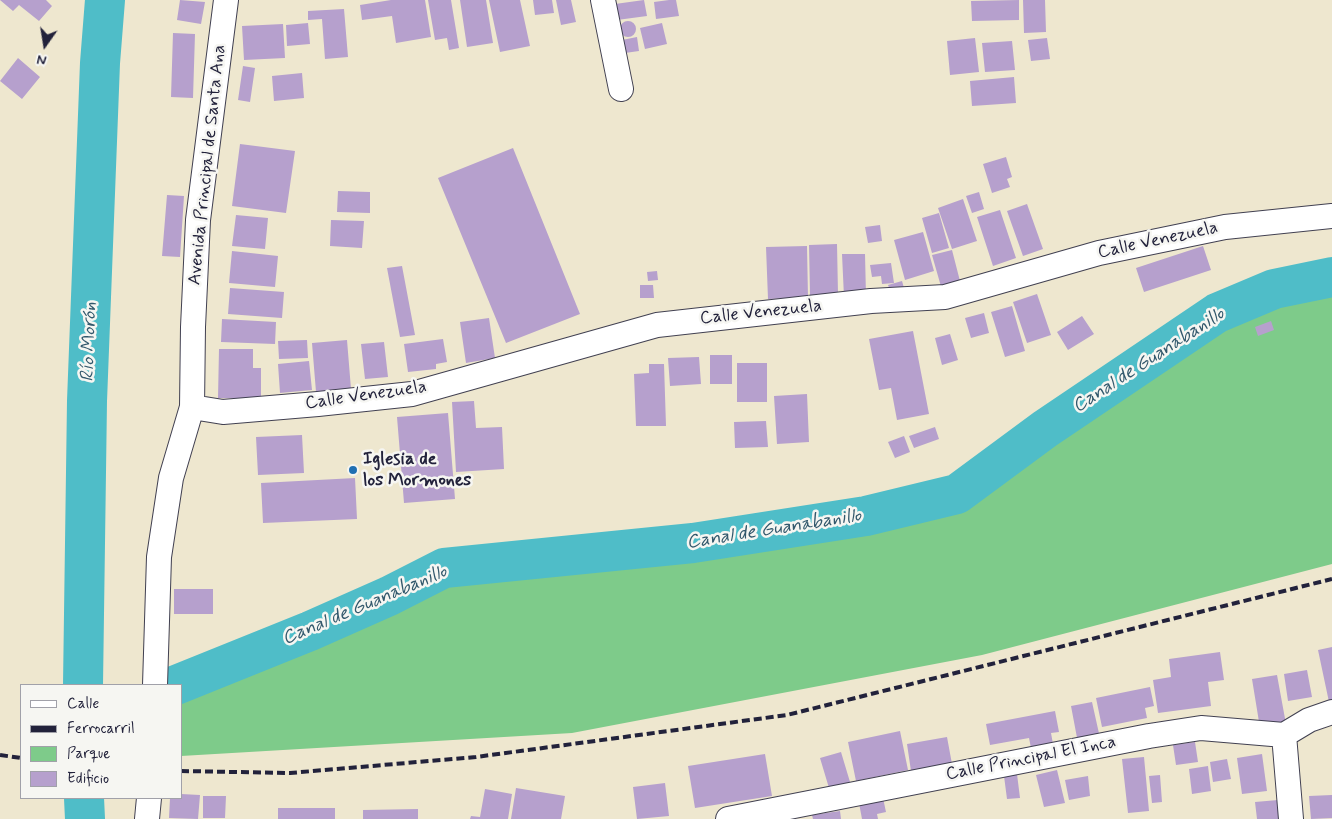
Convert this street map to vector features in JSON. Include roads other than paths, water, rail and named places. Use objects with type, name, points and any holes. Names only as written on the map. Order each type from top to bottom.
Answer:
[{"type":"street","points":[[603,0],[621,89]]},
{"type":"street","name":"Avenida Principal de Santa Ana","points":[[155,684],[159,557],[171,478],[192,407],[193,327],[198,220],[232,1]]},
{"type":"street","name":"Calle Venezuela","points":[[192,407],[223,412],[412,394],[658,325],[871,301],[946,297],[1099,253],[1225,228],[1332,216]]},
{"type":"street","points":[[1291,819],[1284,735],[1309,720],[1332,712]]},
{"type":"street","name":"Calle Principal El Inca","points":[[728,819],[1149,736],[1201,728],[1284,735]]},
{"type":"street","points":[[147,819],[149,799]]},
{"type":"waterway","name":"Río Morón","points":[[83,684],[87,401],[100,63],[105,0]]},
{"type":"waterway","name":"Canal de Guanabanillo","points":[[178,684],[310,631],[389,596],[444,568],[693,543],[866,516],[957,494],[1045,429],[1217,313],[1274,289],[1332,277]]},
{"type":"waterway","name":"Río Morón","points":[[84,799],[85,819]]},
{"type":"railway","points":[[182,771],[290,773],[476,757],[787,715],[1332,579]]},
{"type":"railway","points":[[0,755],[20,758]]},
{"type":"place","name":"Iglesia de los Mormones","points":[[353,470]]}]
